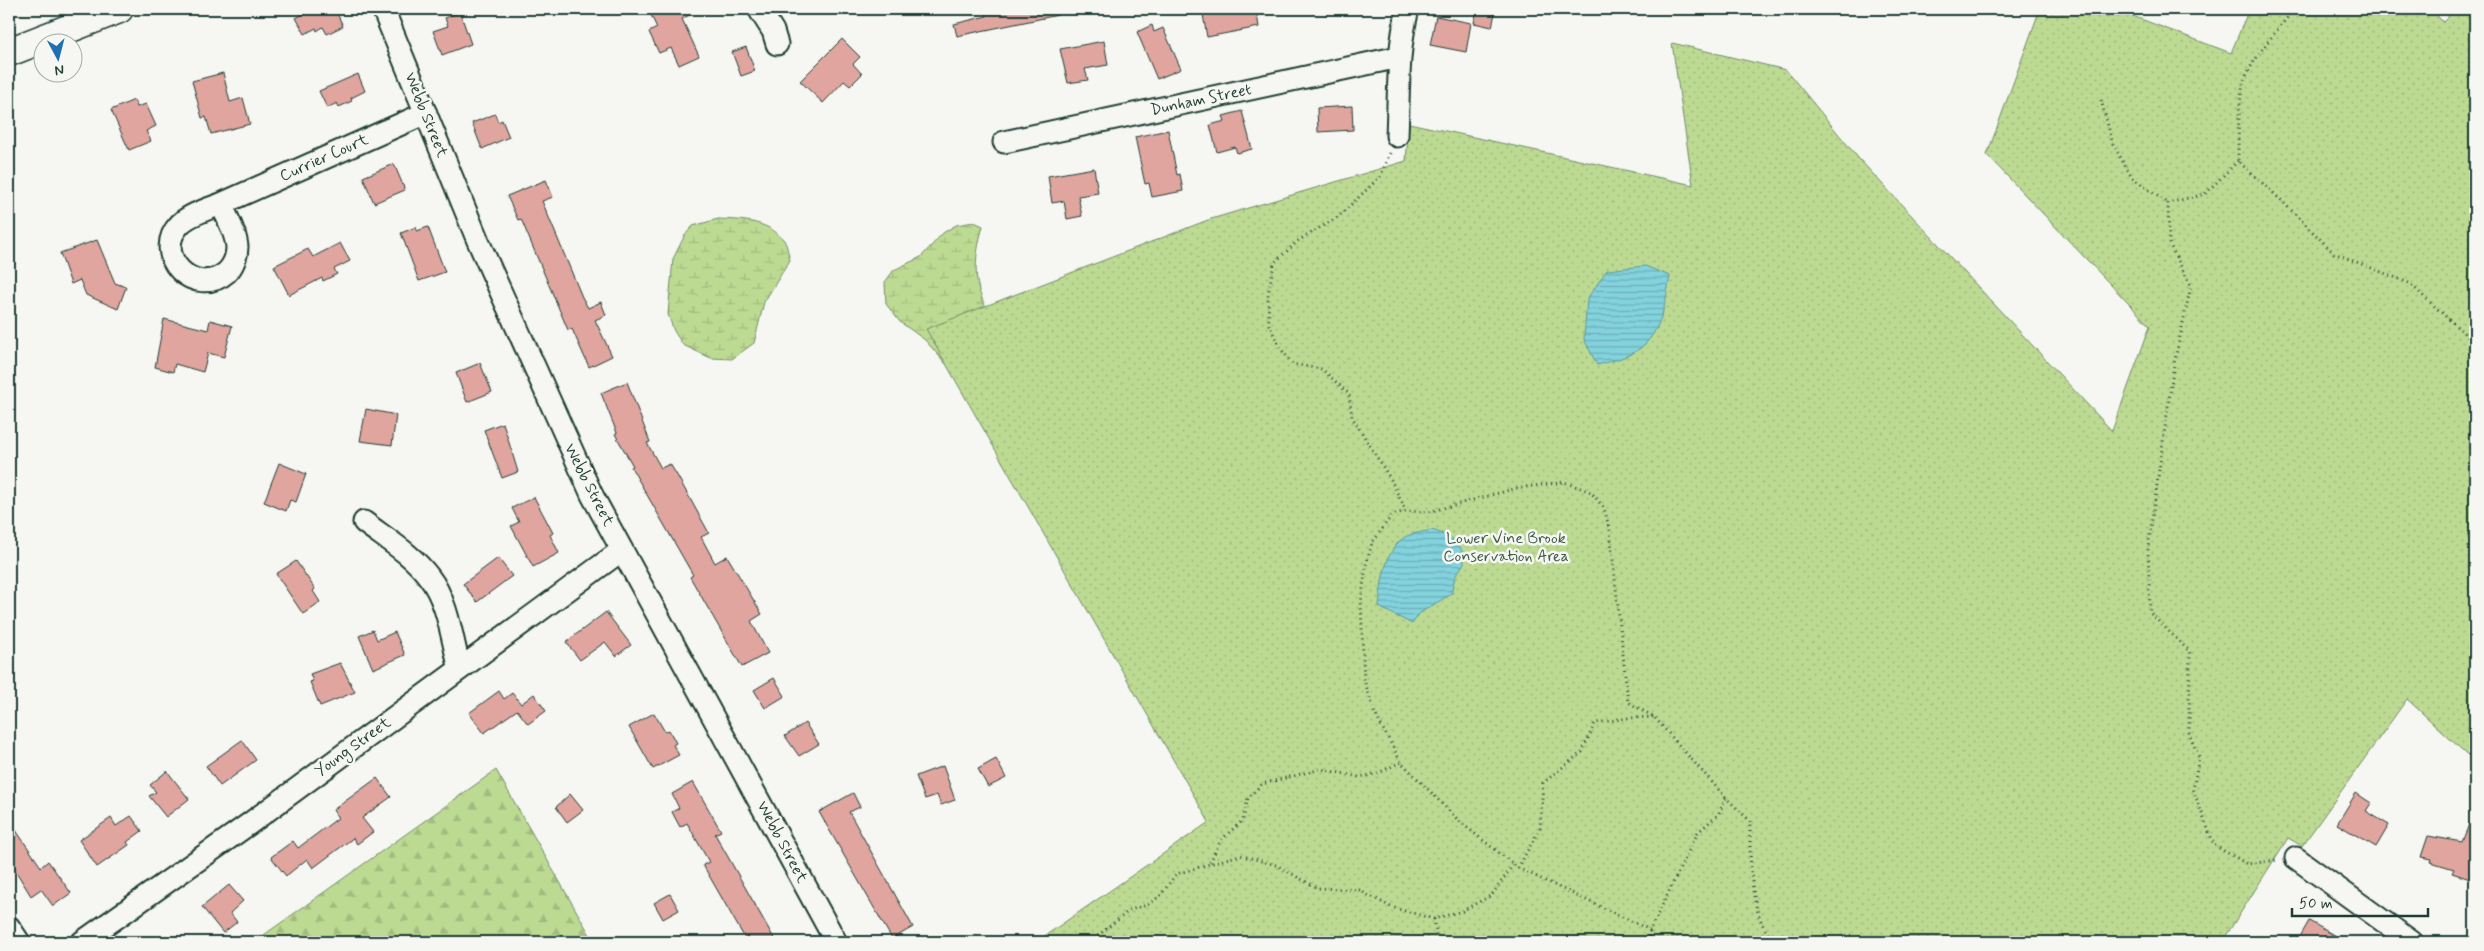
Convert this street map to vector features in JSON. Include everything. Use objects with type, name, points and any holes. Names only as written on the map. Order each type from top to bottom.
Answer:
[{"type":"main road","points":[[9,52],[118,9]]},
{"type":"street","name":"Webb Street","points":[[383,9],[478,241],[545,396],[592,495],[836,942]]},
{"type":"street","points":[[759,9],[773,31],[777,44]]},
{"type":"street","points":[[1397,136],[1399,57],[1408,9]]},
{"type":"street","name":"Dunham Street","points":[[1004,142],[1399,57]]},
{"type":"street","name":"Currier Court","points":[[221,204],[426,113]]},
{"type":"street","points":[[364,522],[412,558],[430,578],[442,604],[460,668]]},
{"type":"street","name":"Young Street","points":[[82,942],[249,824],[622,550]]},
{"type":"street","points":[[2296,858],[2412,942]]},
{"type":"street","points":[[2372,912],[2383,942]]},
{"type":"street","points":[[9,927],[19,942]]},
{"type":"path","points":[[2101,100],[2113,144],[2132,178],[2168,203],[2205,194],[2238,161],[2238,131],[2245,78],[2266,45],[2291,13],[2291,9]]},
{"type":"path","points":[[1397,136],[1380,178],[1338,217],[1299,240],[1274,263],[1268,295],[1269,325],[1280,347],[1292,364],[1322,369],[1349,394],[1352,417],[1390,480],[1406,511]]},
{"type":"path","points":[[2238,161],[2281,200],[2334,254],[2409,283],[2475,344]]},
{"type":"path","points":[[2168,203],[2169,243],[2191,286],[2174,364],[2148,548],[2150,613],[2190,652],[2189,734],[2199,757],[2193,790],[2214,845],[2247,864],[2296,858]]},
{"type":"path","points":[[1650,930],[1518,868],[1459,821],[1401,762],[1375,714],[1364,680],[1361,604],[1366,565],[1372,543],[1392,515],[1406,511],[1430,512],[1517,488],[1564,482],[1591,492],[1604,508],[1610,531],[1628,702],[1654,717],[1726,798],[1750,820],[1751,875],[1756,907],[1770,938],[1775,942]]},
{"type":"path","points":[[1518,868],[1540,828],[1543,782],[1582,752],[1595,723],[1629,718],[1654,717]]},
{"type":"path","points":[[1210,863],[1221,840],[1243,820],[1248,798],[1262,784],[1321,769],[1359,777],[1376,774],[1401,762]]},
{"type":"path","points":[[1648,942],[1650,930],[1698,832],[1718,814],[1726,798]]},
{"type":"path","points":[[1090,942],[1130,910],[1146,905],[1160,896],[1176,874],[1240,855],[1276,865],[1317,888],[1359,890],[1391,907],[1434,919],[1462,911],[1492,895],[1513,864]]},
{"type":"path","points":[[1434,919],[1438,942]]},
{"type":"green space","name":"Lower Vine Brook Conservation Area","points":[[2040,9],[2114,9],[2231,53],[2249,9],[2431,9],[2443,22],[2456,9],[2475,9],[2475,762],[2407,699],[2302,846],[2288,838],[2222,942],[1036,942],[1209,822],[926,329],[1208,220],[1406,161],[1409,123],[1693,185],[1672,43],[1786,70],[1859,159],[2112,431],[2150,326],[1987,155]]},
{"type":"green space","points":[[718,219],[761,224],[776,232],[784,240],[790,260],[764,302],[754,343],[732,359],[711,358],[683,345],[674,331],[668,314],[673,259],[685,235],[693,226]]},
{"type":"green space","points":[[974,222],[983,226],[976,261],[976,272],[980,295],[992,316],[954,373],[925,340],[900,322],[886,304],[885,282],[894,270],[921,257],[943,233],[956,225]]},
{"type":"green space","points":[[496,770],[594,942],[254,942]]},
{"type":"water","points":[[1645,266],[1670,276],[1660,320],[1649,340],[1641,348],[1619,359],[1597,365],[1584,339],[1587,299],[1607,270]]},
{"type":"water","points":[[1432,530],[1451,538],[1459,545],[1464,563],[1455,577],[1451,594],[1420,613],[1412,624],[1379,607],[1385,569],[1392,550],[1405,537]]},
{"type":"building","points":[[312,9],[335,9],[343,26],[327,34],[323,27],[317,31],[316,28],[305,34],[296,18]]},
{"type":"building","points":[[655,9],[700,9],[682,19],[699,56],[679,65],[671,48],[659,53],[649,32],[657,28],[651,15],[657,13]]},
{"type":"building","points":[[985,9],[1057,9],[1058,15],[957,36],[954,24],[987,16]]},
{"type":"building","points":[[1202,9],[1256,9],[1259,27],[1207,37]]},
{"type":"building","points":[[1477,9],[1495,13],[1492,27],[1474,23]]},
{"type":"building","points":[[460,12],[471,44],[442,55],[433,31],[448,26],[445,18]]},
{"type":"building","points":[[1436,16],[1471,23],[1466,52],[1430,45]]},
{"type":"building","points":[[1152,25],[1154,32],[1163,28],[1181,69],[1157,79],[1137,32]]},
{"type":"building","points":[[842,39],[860,57],[853,64],[862,74],[850,86],[844,81],[823,103],[800,81]]},
{"type":"building","points":[[1104,41],[1108,65],[1085,69],[1088,80],[1068,83],[1060,49]]},
{"type":"building","points":[[746,47],[755,71],[741,76],[732,52]]},
{"type":"building","points":[[223,73],[230,102],[243,98],[250,124],[211,134],[206,117],[202,118],[192,81]]},
{"type":"building","points":[[358,74],[365,91],[351,98],[352,101],[339,107],[337,103],[327,108],[319,91]]},
{"type":"building","points":[[134,100],[137,107],[146,104],[156,126],[146,131],[151,141],[129,150],[111,110]]},
{"type":"building","points":[[1352,106],[1353,130],[1318,132],[1317,108]]},
{"type":"building","points":[[1242,111],[1252,149],[1237,153],[1235,147],[1217,152],[1210,125],[1225,121],[1223,116]]},
{"type":"building","points":[[495,114],[498,122],[502,120],[509,137],[482,149],[472,123]]},
{"type":"building","points":[[1168,130],[1177,175],[1180,174],[1183,191],[1152,197],[1149,183],[1145,184],[1135,137]]},
{"type":"building","points":[[394,164],[405,190],[374,203],[363,177]]},
{"type":"building","points":[[1094,168],[1098,193],[1078,196],[1082,216],[1067,219],[1064,201],[1052,203],[1048,176]]},
{"type":"building","points":[[546,180],[553,197],[542,201],[582,297],[588,308],[601,302],[606,315],[595,320],[612,356],[589,367],[572,329],[568,330],[521,219],[518,220],[507,196]]},
{"type":"building","points":[[416,227],[417,231],[428,227],[445,272],[419,281],[401,233]]},
{"type":"building","points":[[97,240],[115,283],[126,287],[118,309],[86,295],[80,280],[71,284],[60,253]]},
{"type":"building","points":[[340,243],[350,261],[334,269],[337,274],[323,281],[322,278],[289,295],[274,266],[308,249],[313,257]]},
{"type":"building","points":[[164,319],[208,330],[210,320],[232,326],[224,357],[208,353],[203,372],[175,364],[173,372],[155,367]]},
{"type":"building","points":[[480,363],[492,392],[467,402],[456,373]]},
{"type":"building","points":[[627,382],[650,442],[647,443],[661,468],[670,464],[678,477],[709,533],[701,537],[715,563],[727,556],[762,614],[751,621],[768,653],[742,667],[690,577],[693,575],[631,467],[633,466],[615,434],[617,433],[601,393]]},
{"type":"building","points":[[366,409],[396,415],[392,445],[360,441]]},
{"type":"building","points":[[503,423],[518,472],[502,478],[484,430]]},
{"type":"building","points":[[279,463],[306,474],[296,502],[290,500],[286,511],[264,502]]},
{"type":"building","points":[[534,497],[553,533],[550,535],[559,553],[533,567],[511,526],[519,522],[512,508]]},
{"type":"building","points":[[498,558],[512,576],[477,602],[463,584]]},
{"type":"building","points":[[296,561],[315,589],[313,591],[320,602],[303,614],[276,574]]},
{"type":"building","points":[[606,612],[631,645],[616,656],[605,642],[580,660],[566,642]]},
{"type":"building","points":[[373,630],[377,640],[395,632],[405,655],[373,669],[359,636]]},
{"type":"building","points":[[340,663],[355,692],[320,706],[310,682],[313,681],[310,674]]},
{"type":"building","points":[[774,678],[785,696],[765,708],[754,690]]},
{"type":"building","points":[[499,691],[504,699],[512,693],[521,704],[534,694],[546,711],[528,724],[517,710],[484,733],[469,713]]},
{"type":"building","points":[[654,713],[665,732],[669,730],[676,743],[673,745],[679,755],[653,769],[629,727]]},
{"type":"building","points":[[805,723],[819,744],[799,756],[785,736]]},
{"type":"building","points":[[242,740],[256,760],[220,786],[206,766]]},
{"type":"building","points":[[996,759],[1006,778],[988,787],[978,769]]},
{"type":"building","points":[[943,766],[955,800],[941,805],[937,795],[925,799],[916,776]]},
{"type":"building","points":[[167,771],[189,799],[166,817],[149,796],[156,792],[150,785]]},
{"type":"building","points":[[377,778],[391,797],[362,818],[373,832],[357,844],[353,838],[313,868],[307,859],[286,876],[271,857],[293,841],[298,848],[338,818],[333,810]]},
{"type":"building","points":[[693,782],[721,831],[715,834],[776,942],[747,942],[703,865],[709,862],[687,823],[680,827],[672,812],[679,808],[672,794]]},
{"type":"building","points":[[853,793],[860,807],[849,812],[913,927],[892,939],[819,812]]},
{"type":"building","points":[[2356,793],[2371,803],[2366,811],[2389,825],[2376,847],[2337,824]]},
{"type":"building","points":[[570,794],[583,810],[567,822],[556,807]]},
{"type":"building","points":[[2474,812],[2475,862],[2470,879],[2452,873],[2454,869],[2431,862],[2432,859],[2421,857],[2428,836],[2462,842]]},
{"type":"building","points":[[131,816],[142,831],[127,842],[129,845],[97,867],[79,840],[111,818],[116,826]]},
{"type":"building","points":[[9,820],[41,867],[48,861],[71,893],[53,906],[41,889],[31,896],[9,860]]},
{"type":"building","points":[[229,885],[243,901],[230,913],[237,922],[223,933],[202,907]]},
{"type":"building","points":[[670,894],[679,910],[663,919],[654,903]]},
{"type":"building","points":[[2309,921],[2346,942],[2297,942]]}]
